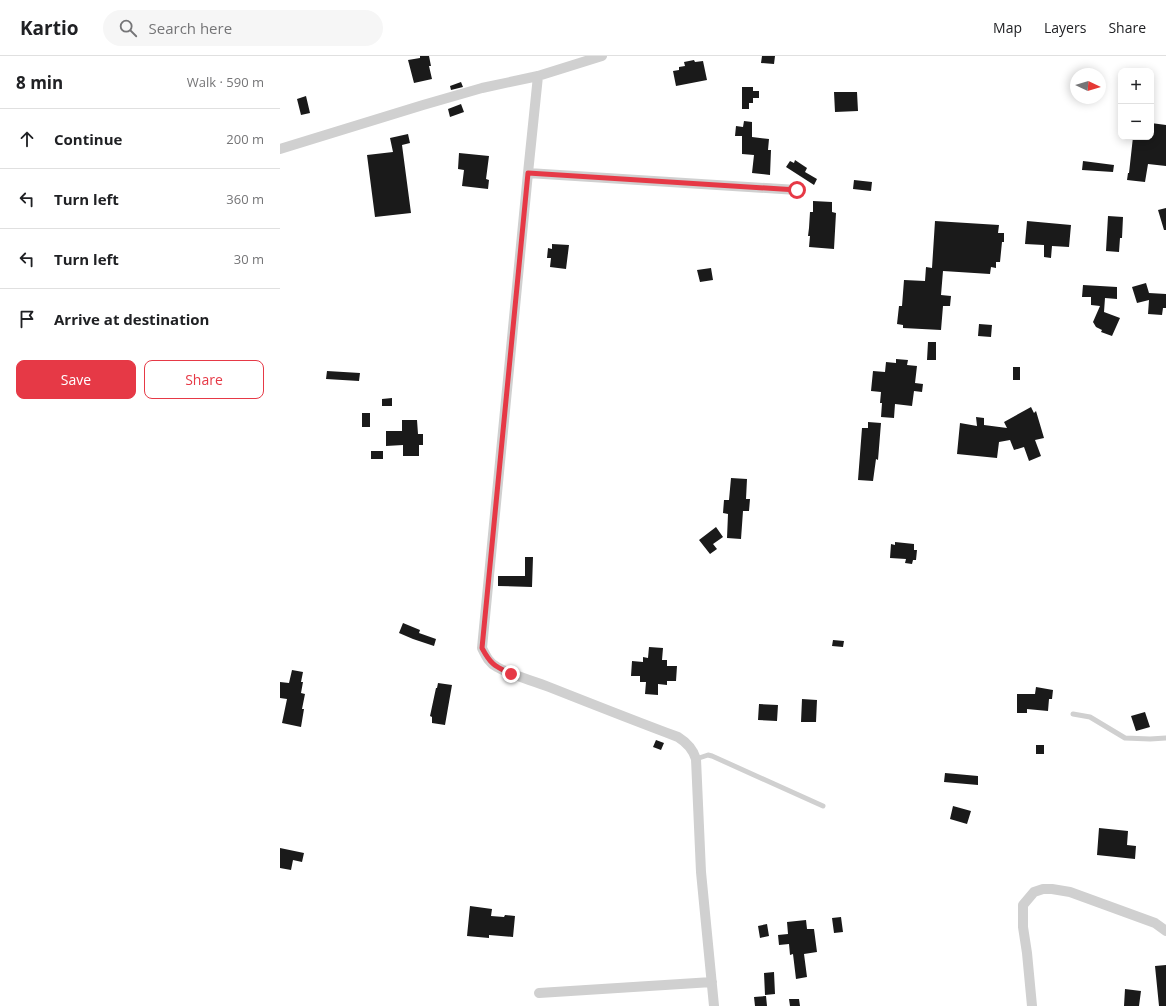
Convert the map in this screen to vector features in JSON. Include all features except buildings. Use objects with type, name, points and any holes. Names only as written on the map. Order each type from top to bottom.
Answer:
[{"type":"street","points":[[280,150],[415,107],[482,88],[538,76],[602,56]]},
{"type":"street","points":[[538,76],[482,648],[488,659],[496,667],[678,737],[691,749],[696,758],[701,872],[714,1006]]},
{"type":"street","points":[[528,173],[797,190]]},
{"type":"street","points":[[1032,1006],[1023,927],[1023,905],[1034,892],[1052,888],[1070,892],[1155,923],[1166,931]]},
{"type":"street","points":[[539,993],[712,982]]},
{"type":"lane","points":[[1073,714],[1090,717],[1125,738],[1166,738]]},
{"type":"lane","points":[[696,758],[708,755],[712,756],[824,806]]},
{"type":"route","points":[[511,674],[496,667],[488,659],[482,648],[528,173],[797,190]]}]
